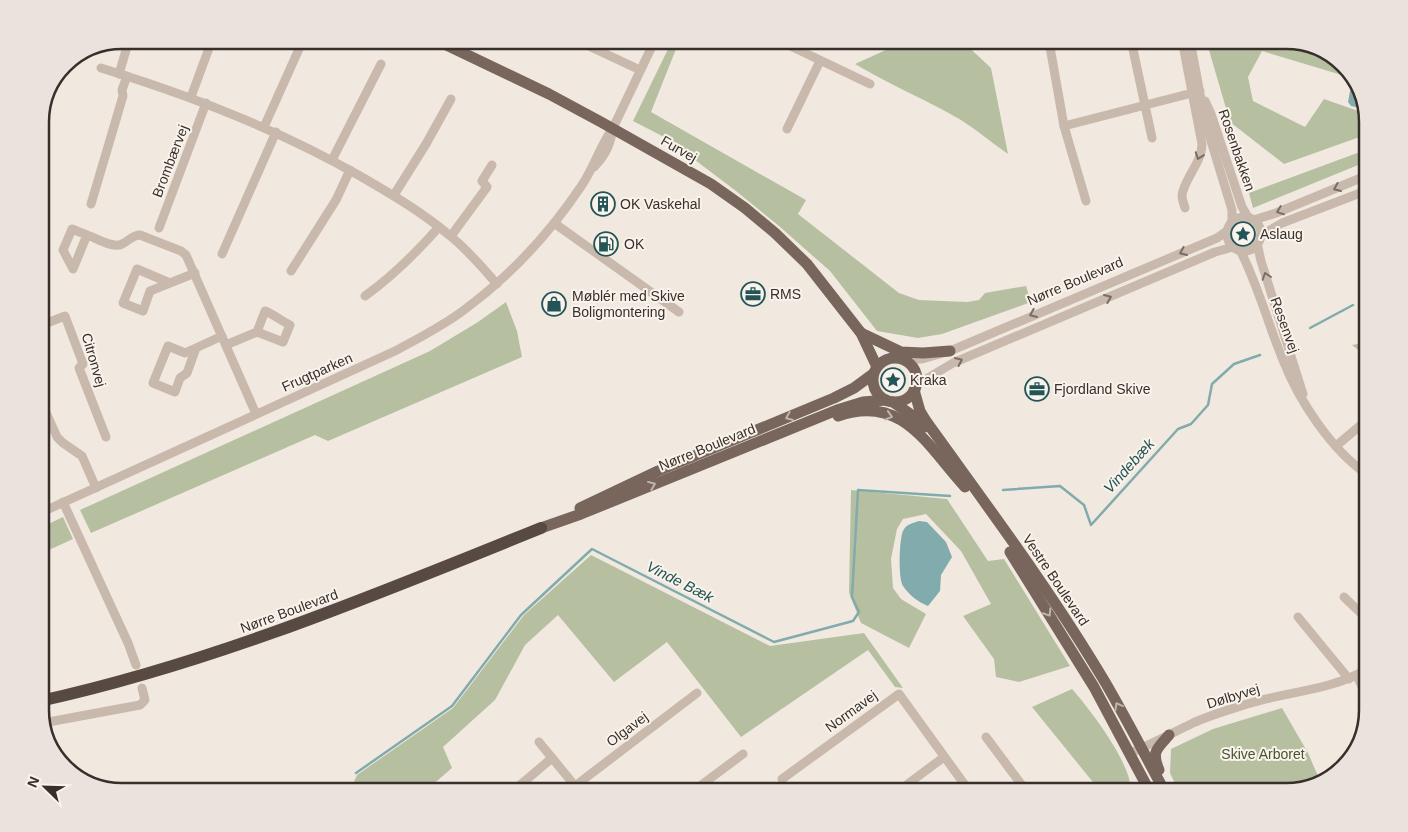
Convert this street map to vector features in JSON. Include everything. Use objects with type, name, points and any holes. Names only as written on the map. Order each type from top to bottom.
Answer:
[{"type":"highway","name":"Nørre Boulevard","points":[[49,699],[206,657],[340,610],[541,528]]},
{"type":"main road","name":"Furvej","points":[[455,49],[549,94],[613,128],[711,184],[746,208],[776,233],[807,264],[864,336],[899,359]]},
{"type":"main road","name":"Furvej","points":[[864,336],[875,370]]},
{"type":"main road","points":[[864,336],[901,352],[912,354],[950,351]]},
{"type":"main road","points":[[888,359],[899,359],[913,367],[916,379],[915,387],[905,399],[889,401],[876,392],[872,380],[875,370],[888,359]]},
{"type":"main road","name":"Nørre Boulevard","points":[[541,528],[658,471],[834,398],[854,388],[875,370]]},
{"type":"main road","name":"Vestre Boulevard","points":[[915,387],[920,411],[926,421],[1067,622],[1104,681],[1160,783]]},
{"type":"main road","name":"Vestre Boulevard","points":[[889,401],[913,416],[929,432],[958,474],[1009,550],[1094,687],[1145,783]]},
{"type":"main road","name":"Nørre Boulevard","points":[[541,528],[581,514],[850,405],[889,401]]},
{"type":"main road","points":[[754,444],[775,440],[848,413],[871,411],[886,414],[908,424],[919,433],[965,487]]},
{"type":"main road","points":[[1118,730],[1120,742],[1140,783]]},
{"type":"main road","points":[[1166,783],[1154,759],[1155,753],[1169,735]]},
{"type":"street","points":[[92,204],[123,96],[123,75],[127,49]]},
{"type":"street","points":[[191,97],[209,49]]},
{"type":"street","points":[[264,127],[299,49]]},
{"type":"street","points":[[595,49],[640,70]]},
{"type":"street","name":"Frugtparken","points":[[49,509],[395,351],[464,310],[497,284],[526,256],[554,223],[591,170],[597,154],[613,128],[650,49]]},
{"type":"street","points":[[796,49],[870,84]]},
{"type":"street","points":[[1050,49],[1064,126],[1086,200]]},
{"type":"street","points":[[1133,49],[1152,138]]},
{"type":"street","points":[[1184,49],[1196,92],[1202,144],[1202,151],[1182,196],[1185,208]]},
{"type":"street","name":"Rosenbakken","points":[[1191,49],[1196,92],[1232,210],[1232,221]]},
{"type":"street","points":[[787,129],[820,61]]},
{"type":"street","points":[[332,160],[381,64]]},
{"type":"street","points":[[101,68],[191,97],[276,132],[332,160],[394,195],[439,226],[497,284]]},
{"type":"street","points":[[1064,126],[1196,92]]},
{"type":"street","name":"Rosenbakken","points":[[1196,92],[1211,114],[1242,207],[1251,219]]},
{"type":"street","points":[[394,195],[426,144],[451,98]]},
{"type":"street","name":"Brombærvej","points":[[159,228],[206,103]]},
{"type":"street","points":[[222,254],[276,132]]},
{"type":"street","points":[[451,236],[487,187],[482,181],[492,165]]},
{"type":"street","points":[[291,271],[336,200],[350,170]]},
{"type":"street","points":[[1359,179],[1276,214],[1251,219],[1240,217],[1232,221],[1227,231],[1228,240],[1237,248],[1250,249],[1282,223],[1359,193]]},
{"type":"street","points":[[1251,219],[1259,227],[1259,240]]},
{"type":"street","points":[[554,223],[680,312]]},
{"type":"street","points":[[365,296],[388,280],[415,255],[439,226]]},
{"type":"street","name":"Nørre Boulevard","points":[[899,359],[922,359],[950,351],[1217,238],[1227,231]]},
{"type":"street","points":[[87,235],[115,246],[121,245],[136,235],[140,235],[181,251],[190,259],[256,414]]},
{"type":"street","name":"Resenvej","points":[[1259,240],[1261,261],[1308,407]]},
{"type":"street","name":"Resenvej","points":[[1237,248],[1250,270],[1282,360],[1292,381],[1315,419],[1336,446],[1359,469]]},
{"type":"street","name":"Nørre Boulevard","points":[[915,387],[954,364],[1215,252],[1237,248]]},
{"type":"street","points":[[170,283],[137,269],[123,303],[143,311],[150,291],[170,283],[195,273]]},
{"type":"street","name":"Citronvej","points":[[49,322],[65,316],[83,364],[79,368],[106,437]]},
{"type":"street","points":[[226,345],[257,332]]},
{"type":"street","points":[[196,348],[186,373],[180,378],[175,392],[153,383],[168,346],[185,353],[222,336]]},
{"type":"street","points":[[49,419],[57,437],[82,456],[96,488]]},
{"type":"street","points":[[1336,446],[1359,427]]},
{"type":"street","points":[[63,502],[136,664]]},
{"type":"street","points":[[1344,597],[1359,611]]},
{"type":"street","points":[[1298,617],[1359,686]]},
{"type":"street","name":"Dølbyvej","points":[[1130,753],[1220,712],[1258,701],[1305,692],[1359,674]]},
{"type":"street","points":[[50,722],[140,705],[145,700],[142,688]]},
{"type":"street","name":"Olgavej","points":[[584,783],[697,693]]},
{"type":"street","name":"Normavej","points":[[782,779],[899,694],[963,783]]},
{"type":"street","points":[[986,737],[1020,783]]},
{"type":"street","name":"Olgavej","points":[[539,742],[572,783]]},
{"type":"street","points":[[704,783],[743,754]]},
{"type":"street","points":[[909,783],[944,757]]},
{"type":"street","points":[[523,783],[552,758]]},
{"type":"green space","points":[[668,49],[676,49],[651,112],[806,200],[798,214],[899,293],[919,300],[967,302],[979,300],[985,293],[1026,286],[1031,302],[942,334],[918,338],[877,331],[830,271],[779,226],[666,138],[633,121]]},
{"type":"green space","points":[[888,49],[971,49],[991,68],[1008,154],[961,120],[855,64]]},
{"type":"green space","points":[[1209,49],[1295,49],[1314,54],[1331,64],[1342,75],[1262,51],[1248,77],[1253,101],[1305,127],[1324,99],[1358,111],[1359,137],[1284,164],[1230,122]]},
{"type":"green space","points":[[1359,152],[1359,165],[1253,208],[1249,193]]},
{"type":"green space","points":[[506,302],[517,331],[522,357],[328,441],[315,435],[91,533],[80,510],[430,351],[478,322]]},
{"type":"green space","points":[[1359,344],[1359,351],[1352,345]]},
{"type":"green space","points":[[851,490],[947,499],[988,561],[1004,559],[1070,666],[1019,682],[996,677],[994,659],[963,616],[991,604],[961,551],[926,514],[903,519],[897,529],[891,559],[893,588],[901,599],[926,614],[909,648],[861,623],[849,593]]},
{"type":"green space","points":[[63,517],[73,539],[49,550],[49,524]]},
{"type":"green space","points":[[591,555],[770,646],[864,633],[903,688],[895,687],[868,650],[741,737],[667,642],[614,682],[558,615],[525,645],[495,700],[443,747],[452,768],[434,783],[354,783],[357,775],[453,708],[524,615]]},
{"type":"green space","points":[[1072,689],[1109,739],[1125,768],[1130,783],[1094,783],[1032,707]]},
{"type":"green space","name":"Skive Arboret","points":[[1282,708],[1308,753],[1318,776],[1295,783],[1175,783],[1170,773],[1171,749],[1213,729]]},
{"type":"water","points":[[1352,90],[1358,108],[1351,106],[1348,102],[1350,91]]},
{"type":"water","points":[[919,521],[927,522],[946,542],[952,557],[941,575],[940,591],[928,606],[908,592],[901,582],[900,575],[900,550],[903,531],[908,525]]},
{"type":"waterway","name":"Vindebæk","points":[[1310,328],[1353,305]]},
{"type":"waterway","name":"Vindebæk","points":[[1003,490],[1060,486],[1084,505],[1091,525],[1178,429],[1191,424],[1208,405],[1212,384],[1234,364],[1260,355]]},
{"type":"waterway","name":"Vinde Bæk","points":[[356,773],[452,706],[521,615],[592,549],[774,642],[853,621],[859,612],[852,597],[858,490],[950,496]]},
{"type":"place","name":"OK Vaskehal","points":[[603,204]]},
{"type":"place","name":"Aslaug","points":[[1243,234]]},
{"type":"place","name":"OK","points":[[606,244]]},
{"type":"place","name":"RMS","points":[[753,294]]},
{"type":"place","name":"Møblér med Skive Boligmontering","points":[[554,304]]},
{"type":"place","name":"Kraka","points":[[893,380]]},
{"type":"place","name":"Fjordland Skive","points":[[1037,389]]}]
